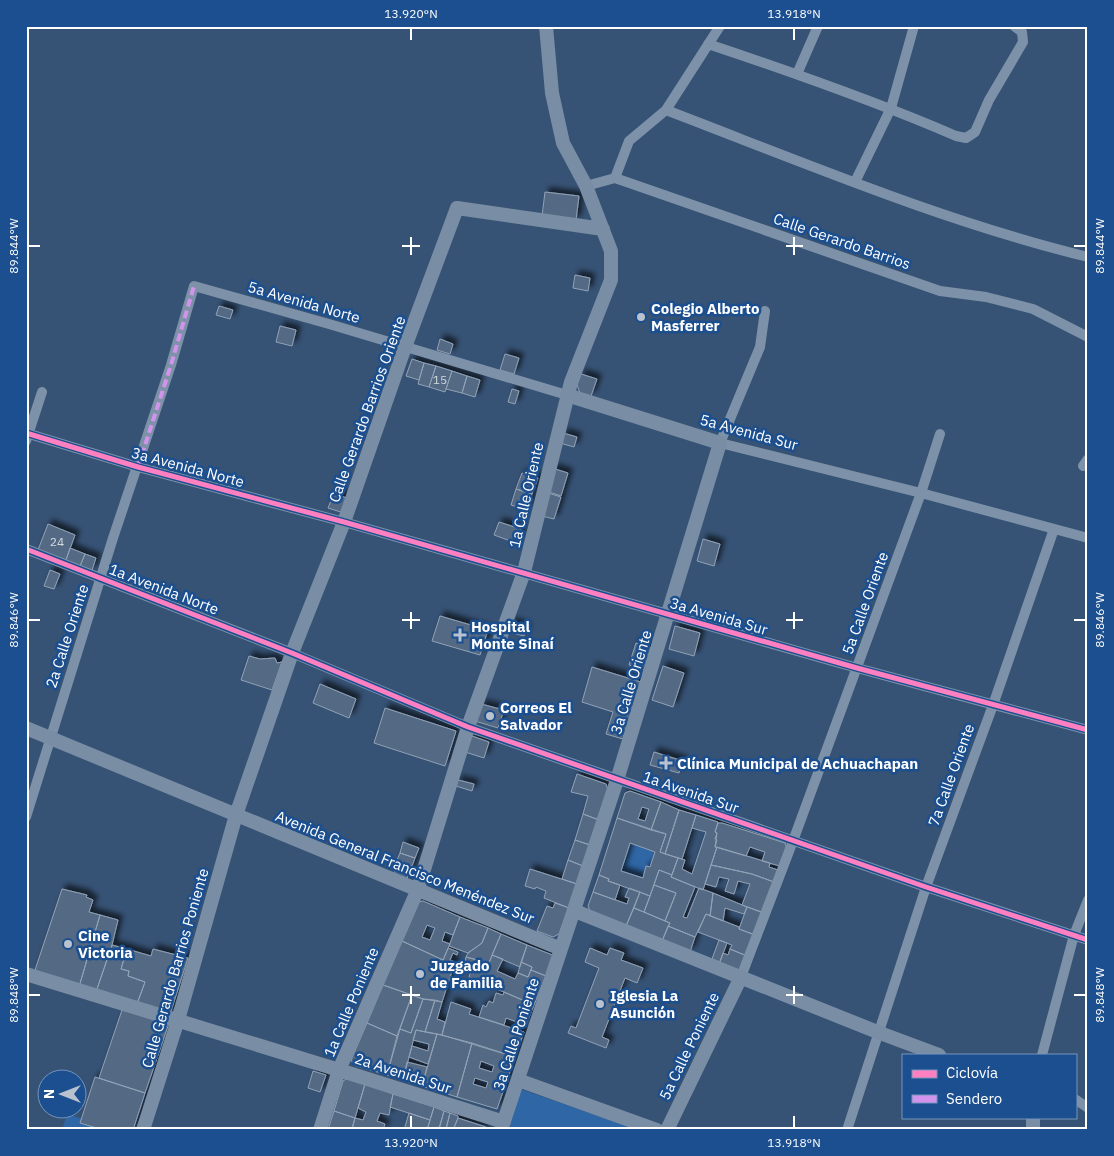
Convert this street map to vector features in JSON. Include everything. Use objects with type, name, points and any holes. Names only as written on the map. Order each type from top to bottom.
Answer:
[{"type":"street","points":[[546,26],[552,94],[563,143],[586,186],[603,229]]},
{"type":"street","points":[[586,186],[615,178],[629,141],[666,110],[720,26]]},
{"type":"street","points":[[797,74],[818,26]]},
{"type":"street","points":[[855,182],[891,108],[914,26]]},
{"type":"street","points":[[708,44],[891,108],[956,136],[966,138],[975,132],[989,100],[1023,42],[1022,32],[1014,26]]},
{"type":"street","points":[[666,110],[855,182],[1033,244],[1088,257]]},
{"type":"street","name":"Calle Gerardo Barrios","points":[[615,178],[940,291],[986,297],[1033,310],[1088,337]]},
{"type":"street","name":"Calle Gerardo Barrios Oriente","points":[[236,815],[292,653],[344,522],[405,347],[458,208],[603,229]]},
{"type":"street","name":"1a Calle Oriente","points":[[418,889],[468,727],[524,572],[567,395],[611,280],[611,251],[603,229]]},
{"type":"street","name":"5a Avenida Norte","points":[[194,286],[405,347]]},
{"type":"street","name":"2a Calle Oriente","points":[[26,817],[171,365],[194,286]]},
{"type":"street","name":"3a Calle Oriente","points":[[561,949],[575,911],[669,615],[720,443],[760,347],[765,311]]},
{"type":"street","name":"5a Avenida Sur","points":[[405,347],[720,443],[921,493],[1088,538]]},
{"type":"street","points":[[27,436],[42,392]]},
{"type":"street","name":"5a Calle Oriente","points":[[740,977],[794,841],[921,493],[940,434]]},
{"type":"street","name":"3a Avenida Norte","points":[[27,436],[344,522]]},
{"type":"street","name":"3a Avenida Sur","points":[[344,522],[857,668],[1088,730]]},
{"type":"street","name":"7a Calle Oriente","points":[[848,1130],[926,887],[994,705],[1054,529]]},
{"type":"street","name":"1a Avenida Norte","points":[[26,549],[292,653]]},
{"type":"street","name":"1a Avenida Sur","points":[[292,653],[468,727],[926,887],[1088,940]]},
{"type":"street","name":"Avenida General Francisco Menéndez Sur","points":[[26,728],[561,949]]},
{"type":"street","name":"Calle Gerardo Barrios Poniente","points":[[143,1130],[178,1020],[236,815]]},
{"type":"street","name":"1a Calle Poniente","points":[[320,1130],[339,1070],[418,889]]},
{"type":"street","points":[[1042,1054],[1074,935],[1088,900]]},
{"type":"street","points":[[575,911],[936,1054]]},
{"type":"street","name":"3a Calle Poniente","points":[[502,1126],[561,949]]},
{"type":"street","name":"2a Avenida Sur","points":[[26,974],[339,1070],[502,1126]]},
{"type":"street","name":"5a Calle Poniente","points":[[667,1130],[740,977]]},
{"type":"street","points":[[518,1080],[657,1130]]},
{"type":"street","points":[[1076,1100],[1088,1108]]},
{"type":"shaded area","points":[[630,843],[655,852],[650,867],[646,866],[643,878],[621,871]]},
{"type":"shaded area","points":[[520,1089],[639,1130],[507,1130]]},
{"type":"shaded area","points":[[66,1118],[80,1118],[118,1130],[62,1130]]},
{"type":"building","points":[[545,192],[579,196],[576,220],[542,216]]},
{"type":"building","points":[[575,275],[590,278],[588,291],[573,288]]},
{"type":"building","points":[[219,306],[233,310],[230,319],[216,315]]},
{"type":"building","points":[[280,326],[296,330],[292,346],[276,342]]},
{"type":"building","points":[[440,339],[453,344],[450,354],[437,350]]},
{"type":"building","points":[[505,354],[519,358],[514,374],[500,370]]},
{"type":"building","points":[[412,359],[424,363],[419,380],[406,376]]},
{"type":"building","points":[[424,363],[436,366],[429,387],[418,384]]},
{"type":"building","points":[[436,366],[452,371],[445,392],[429,387]]},
{"type":"building","points":[[452,371],[467,376],[462,393],[446,389]]},
{"type":"building","points":[[581,374],[597,379],[591,396],[580,393],[577,385]]},
{"type":"building","points":[[467,376],[480,380],[475,397],[462,393]]},
{"type":"building","points":[[512,389],[519,391],[515,404],[508,402]]},
{"type":"building","points":[[563,433],[577,437],[574,447],[560,443]]},
{"type":"building","points":[[552,468],[568,473],[561,496],[546,491]]},
{"type":"building","points":[[522,473],[538,478],[532,494],[516,489]]},
{"type":"building","points":[[516,489],[532,494],[527,510],[511,505]]},
{"type":"building","points":[[545,492],[561,497],[554,519],[538,515]]},
{"type":"building","points":[[334,493],[349,499],[344,513],[328,508]]},
{"type":"building","points":[[499,522],[521,529],[516,543],[494,535]]},
{"type":"building","points":[[48,524],[75,535],[66,560],[38,550]]},
{"type":"building","points":[[703,539],[720,544],[714,566],[697,561]]},
{"type":"building","points":[[70,548],[85,554],[80,566],[66,560]]},
{"type":"building","points":[[85,554],[96,558],[92,570],[80,566]]},
{"type":"building","points":[[50,570],[60,574],[54,589],[44,586]]},
{"type":"building","name":"Hospital Monte Sinaí","points":[[440,616],[488,630],[480,655],[432,641]]},
{"type":"building","points":[[511,622],[526,627],[524,636],[508,632]]},
{"type":"building","points":[[675,626],[700,633],[694,656],[669,649]]},
{"type":"building","points":[[636,643],[652,648],[645,670],[629,665]]},
{"type":"building","points":[[249,656],[260,659],[275,658],[277,663],[282,662],[272,690],[241,680]]},
{"type":"building","points":[[663,666],[684,673],[673,707],[652,700]]},
{"type":"building","points":[[592,667],[641,682],[623,739],[606,734],[613,712],[582,702]]},
{"type":"building","points":[[320,684],[356,699],[349,718],[313,703]]},
{"type":"building","name":"Correos El Salvador","points":[[481,704],[504,710],[498,728],[475,721]]},
{"type":"building","points":[[385,708],[456,731],[445,766],[374,743]]},
{"type":"building","points":[[472,736],[489,742],[484,758],[465,752]]},
{"type":"building","name":"Clínica Municipal de Achuachapan","points":[[654,752],[683,761],[679,773],[650,765]]},
{"type":"building","points":[[577,774],[606,784],[608,790],[599,820],[583,814],[588,796],[571,792]]},
{"type":"building","points":[[458,780],[474,784],[472,791],[456,786]]},
{"type":"building","points":[[630,791],[661,802],[651,830],[617,818],[625,793]],"holes":[[[642,807],[649,809],[645,821],[638,819]]]},
{"type":"building","points":[[661,802],[679,810],[665,854],[660,852],[666,834],[651,830]]},
{"type":"building","points":[[679,810],[696,815],[682,859],[665,854]]},
{"type":"building","points":[[583,814],[599,820],[590,845],[575,840]]},
{"type":"building","points":[[696,815],[718,822],[715,832],[717,833],[715,839],[717,840],[715,847],[717,847],[703,890],[671,877],[678,858],[685,860],[682,869],[692,874],[706,832],[692,828]]},
{"type":"building","points":[[617,818],[666,834],[660,852],[678,858],[672,875],[659,870],[650,896],[608,881],[609,879],[599,875]],"holes":[[[630,843],[655,852],[650,867],[646,866],[643,878],[621,871]]]},
{"type":"building","points":[[718,823],[785,843],[787,849],[780,866],[762,861],[765,852],[750,847],[746,856],[715,847],[717,833],[715,832]]},
{"type":"building","points":[[575,840],[590,845],[583,866],[568,860]]},
{"type":"building","points":[[403,842],[419,848],[415,858],[400,853]]},
{"type":"building","points":[[717,847],[770,863],[769,867],[778,870],[774,882],[752,874],[711,865]]},
{"type":"building","points":[[400,853],[415,858],[412,866],[397,860]]},
{"type":"building","points":[[568,860],[583,866],[577,884],[562,879]]},
{"type":"building","points":[[399,861],[412,866],[406,881],[393,875]]},
{"type":"building","points":[[711,865],[752,874],[774,882],[762,912],[742,905],[750,884],[738,881],[734,894],[725,891],[729,879],[719,877],[716,887],[705,884]]},
{"type":"building","points":[[530,869],[577,884],[569,908],[544,898],[546,891],[536,887],[535,889],[525,886]]},
{"type":"building","points":[[659,870],[695,887],[683,917],[687,918],[699,888],[713,893],[710,916],[706,914],[695,937],[668,926],[670,923],[665,921],[676,893],[654,885]]},
{"type":"building","points":[[599,875],[609,879],[608,881],[620,885],[615,900],[593,892]]},
{"type":"building","points":[[654,885],[676,893],[665,921],[644,912]]},
{"type":"building","points":[[629,888],[640,892],[626,926],[591,913],[588,906],[593,892],[627,904],[629,898],[625,897]]},
{"type":"building","name":"Cine Victoria","points":[[62,889],[87,895],[86,897],[93,900],[89,912],[100,915],[79,987],[34,973]]},
{"type":"building","points":[[640,892],[650,896],[644,912],[634,908]]},
{"type":"building","points":[[713,893],[747,907],[744,914],[725,908],[723,921],[710,916]]},
{"type":"building","points":[[423,901],[460,917],[453,935],[445,932],[442,941],[450,944],[443,960],[402,941],[419,902]],"holes":[[[427,925],[435,928],[430,940],[422,937]]]},
{"type":"building","points":[[555,903],[569,908],[559,934],[553,937],[537,931],[547,906],[553,908]]},
{"type":"building","points":[[747,907],[763,913],[755,935],[739,929]]},
{"type":"building","points":[[634,908],[670,923],[662,941],[626,926]]},
{"type":"building","points":[[706,914],[755,935],[747,956],[730,949],[732,945],[698,932]]},
{"type":"building","points":[[100,915],[118,920],[112,945],[96,992],[79,987]]},
{"type":"building","points":[[460,917],[488,928],[482,943],[468,953],[449,946]]},
{"type":"building","points":[[668,926],[695,937],[690,952],[662,941]]},
{"type":"building","points":[[488,928],[501,934],[489,963],[466,957],[468,953],[482,943]]},
{"type":"building","points":[[501,934],[527,945],[520,967],[492,955]]},
{"type":"building","points":[[719,940],[727,943],[720,962],[712,959]]},
{"type":"building","name":"Juzgado de Familia","points":[[402,941],[443,960],[448,948],[458,952],[457,955],[453,953],[450,960],[455,962],[442,1002],[423,999],[383,985]]},
{"type":"building","points":[[112,945],[127,949],[121,969],[129,971],[128,976],[145,982],[137,1004],[96,992]]},
{"type":"building","points":[[527,945],[555,956],[546,976],[531,970],[532,967],[521,962]]},
{"type":"building","name":"Iglesia La Asunción","points":[[590,948],[607,955],[610,948],[624,953],[621,960],[643,968],[637,983],[625,978],[602,1037],[609,1040],[606,1048],[568,1033],[571,1026],[576,1028],[599,968],[585,962]]},
{"type":"building","points":[[127,949],[151,956],[153,949],[188,958],[170,1014],[137,1004],[145,982],[128,976],[129,971],[121,969]]},
{"type":"building","points":[[730,949],[747,956],[741,972],[719,964],[723,953],[728,955]]},
{"type":"building","points":[[492,955],[503,959],[497,971],[515,979],[518,973],[528,977],[531,970],[546,976],[534,1005],[469,977],[472,968],[464,966],[466,957],[489,963]]},
{"type":"building","points":[[521,962],[532,967],[528,977],[518,973]]},
{"type":"building","points":[[383,985],[412,995],[397,1036],[367,1023]]},
{"type":"building","points":[[504,992],[534,1005],[526,1025],[506,1018],[504,1025],[479,1017],[483,1005],[486,1007],[489,1001],[493,1003],[496,993],[503,995]]},
{"type":"building","points":[[412,995],[423,999],[411,1033],[400,1029]]},
{"type":"building","points":[[423,999],[435,1000],[425,1032],[416,1030],[403,1080],[387,1075],[400,1029],[411,1033]]},
{"type":"building","points":[[435,1000],[442,1002],[437,1019],[445,1022],[442,1035],[425,1032]]},
{"type":"building","points":[[451,1002],[471,1009],[469,1014],[524,1032],[515,1057],[442,1035]]},
{"type":"building","points":[[122,1010],[169,1023],[145,1093],[99,1078]]},
{"type":"building","points":[[367,1023],[397,1036],[387,1075],[354,1065],[351,1060]]},
{"type":"building","points":[[416,1030],[437,1034],[428,1064],[409,1057],[412,1046],[428,1051],[429,1044],[413,1040]]},
{"type":"building","points":[[437,1034],[472,1043],[457,1097],[422,1086]]},
{"type":"building","points":[[472,1043],[515,1057],[497,1109],[457,1097]],"holes":[[[481,1061],[494,1066],[492,1072],[479,1068]],[[475,1078],[488,1082],[486,1088],[473,1084]]]},
{"type":"building","points":[[407,1062],[427,1067],[422,1086],[403,1080]]},
{"type":"building","points":[[313,1071],[326,1075],[320,1092],[308,1088]]},
{"type":"building","points":[[95,1077],[145,1093],[133,1130],[103,1130],[80,1123],[82,1118],[88,1118],[88,1098]]},
{"type":"building","points":[[348,1078],[365,1084],[355,1118],[334,1111],[343,1081]]},
{"type":"building","points":[[365,1084],[393,1094],[389,1115],[380,1113],[377,1121],[385,1124],[383,1130],[352,1128],[355,1118],[363,1120],[366,1112],[358,1108]]},
{"type":"building","points":[[393,1094],[434,1107],[430,1120],[390,1107]]},
{"type":"building","points":[[434,1107],[444,1111],[439,1128],[427,1130]]},
{"type":"building","points":[[334,1111],[355,1118],[352,1130],[328,1130]]},
{"type":"building","points":[[444,1111],[450,1113],[446,1128],[439,1130]]},
{"type":"building","points":[[409,1113],[430,1120],[427,1130],[404,1130]]},
{"type":"building","points":[[450,1113],[458,1116],[458,1118],[453,1130],[446,1130]]},
{"type":"building","points":[[458,1118],[486,1127],[485,1130],[453,1130]]},
{"type":"marked path","points":[[138,467],[194,286]]},
{"type":"cycle path","points":[[26,433],[138,467],[344,522],[857,668],[1088,730]]},
{"type":"cycle path","points":[[26,549],[292,653],[468,727],[926,887],[1088,940]]},
{"type":"place","name":"Colegio Alberto Masferrer","points":[[641,317]]},
{"type":"place","name":"Hospital Monte Sinaí","points":[[460,635]]},
{"type":"place","name":"Correos El Salvador","points":[[490,716]]},
{"type":"place","name":"Clínica Municipal de Achuachapan","points":[[666,763]]},
{"type":"place","name":"Cine Victoria","points":[[68,944]]},
{"type":"place","name":"Juzgado de Familia","points":[[420,974]]},
{"type":"place","name":"Iglesia La Asunción","points":[[600,1004]]}]
